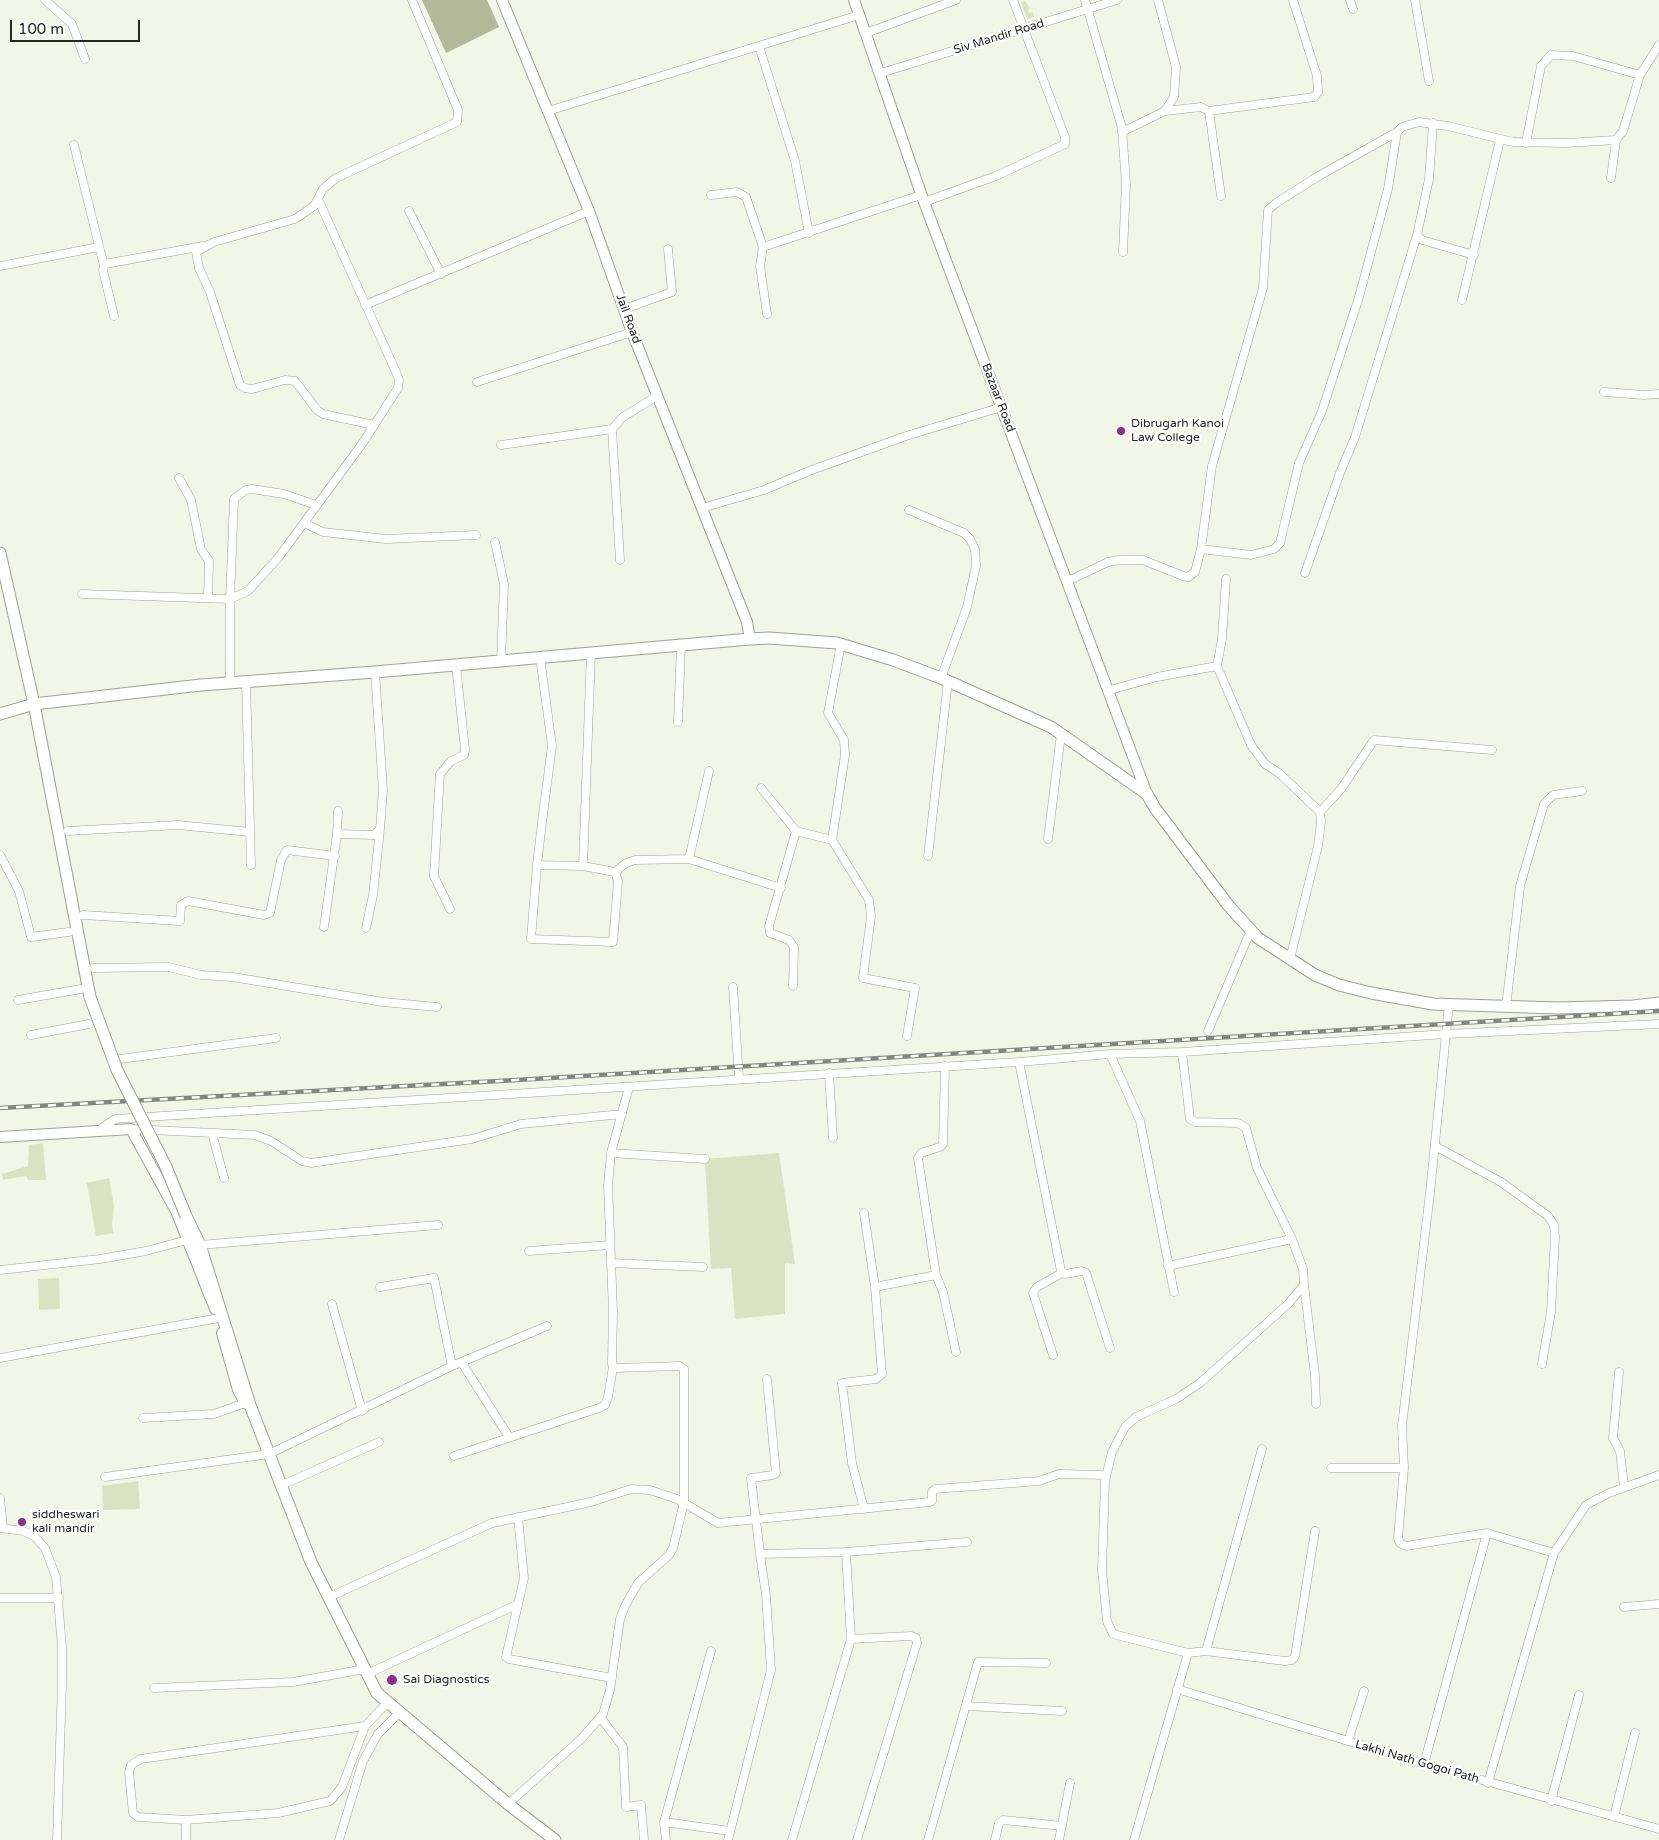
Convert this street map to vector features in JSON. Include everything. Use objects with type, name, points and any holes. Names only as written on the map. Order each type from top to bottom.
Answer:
[{"type":"main road","points":[[1,559],[34,704],[90,997],[117,1070],[166,1167],[200,1245],[248,1404],[282,1485],[311,1562],[377,1693],[508,1804],[555,1840]]},
{"type":"main road","points":[[0,714],[34,704],[230,683],[750,639],[769,638],[840,644],[893,660],[945,680],[1051,727],[1147,794],[1154,808],[1228,905],[1258,938],[1315,975],[1339,985],[1403,1000],[1449,1004],[1506,1007],[1634,1006],[1659,1003]]},
{"type":"street","points":[[44,0],[72,24],[84,59]]},
{"type":"street","points":[[104,266],[108,262],[205,245],[295,219],[308,212],[323,189],[336,178],[457,122],[458,110],[412,0]]},
{"type":"street","name":"Jail Road","points":[[502,0],[589,211],[632,332],[747,622],[750,639]]},
{"type":"street","name":"Bazaar Road","points":[[854,0],[881,73],[922,198],[1110,690],[1147,794]]},
{"type":"street","points":[[866,33],[956,0]]},
{"type":"street","points":[[763,247],[996,176],[1065,144],[1065,136],[1013,0]]},
{"type":"street","points":[[1086,0],[1122,132],[1126,184],[1123,252]]},
{"type":"street","name":"Siv Mandir Road","points":[[881,73],[1117,0]]},
{"type":"street","points":[[1158,0],[1177,73],[1174,97],[1165,111]]},
{"type":"street","points":[[1122,132],[1165,111],[1201,107],[1209,111],[1314,97],[1318,92],[1318,76],[1292,0]]},
{"type":"street","points":[[1350,0],[1353,9]]},
{"type":"street","points":[[1415,0],[1429,81]]},
{"type":"street","points":[[548,111],[859,15]]},
{"type":"street","points":[[1612,178],[1616,140],[1623,131],[1640,75],[1659,44]]},
{"type":"street","points":[[759,46],[795,161],[809,233]]},
{"type":"street","points":[[1526,143],[1541,66],[1551,55],[1573,56],[1640,75]]},
{"type":"street","points":[[1209,111],[1221,196]]},
{"type":"street","points":[[1068,581],[1108,562],[1119,560],[1143,560],[1188,577],[1195,572],[1212,466],[1263,288],[1268,210],[1276,203],[1317,177],[1410,124],[1433,123],[1500,140],[1526,143],[1616,140]]},
{"type":"street","points":[[1305,573],[1340,473],[1355,437],[1417,235],[1429,179],[1433,123]]},
{"type":"street","points":[[1200,549],[1251,555],[1274,549],[1280,543],[1299,463],[1322,412],[1366,273],[1388,189],[1397,132]]},
{"type":"street","points":[[1462,300],[1500,140]]},
{"type":"street","points":[[74,145],[104,266],[114,316]]},
{"type":"street","points":[[711,195],[737,192],[743,194],[763,247],[760,266],[766,314]]},
{"type":"street","points":[[82,594],[230,599],[248,591],[256,584],[304,523],[362,444],[396,393],[399,380],[318,199]]},
{"type":"street","points":[[409,211],[441,274]]},
{"type":"street","points":[[365,305],[589,211]]},
{"type":"street","points":[[1417,235],[1422,240],[1474,255]]},
{"type":"street","points":[[205,245],[196,252],[196,259],[210,292],[240,385],[252,389],[285,380],[295,381],[317,410],[323,414],[374,425]]},
{"type":"street","points":[[0,266],[99,247]]},
{"type":"street","points":[[624,309],[672,292],[668,249]]},
{"type":"street","points":[[477,382],[632,332]]},
{"type":"street","points":[[1604,392],[1644,395],[1659,394]]},
{"type":"street","points":[[501,445],[612,429],[623,418],[657,396]]},
{"type":"street","points":[[702,508],[764,490],[809,471],[906,436],[1002,407]]},
{"type":"street","points":[[612,429],[620,560]]},
{"type":"street","points":[[179,478],[191,500],[201,549],[208,561],[208,598]]},
{"type":"street","points":[[230,683],[230,599],[234,499],[246,490],[252,489],[284,494],[316,505]]},
{"type":"street","points":[[909,510],[964,533],[970,539],[974,550],[976,566],[967,607],[945,680],[928,856]]},
{"type":"street","points":[[304,523],[323,532],[378,539],[476,535]]},
{"type":"street","points":[[495,542],[504,584],[502,661]]},
{"type":"street","points":[[1226,578],[1224,620],[1217,666],[1251,745],[1265,764],[1279,773],[1320,812],[1321,822],[1318,846],[1290,958]]},
{"type":"street","points":[[840,644],[828,713],[830,720],[841,733],[845,755],[832,840],[869,900],[870,916],[863,978],[915,988],[907,1036]]},
{"type":"street","points":[[678,722],[682,645]]},
{"type":"street","points":[[583,866],[590,653]]},
{"type":"street","points":[[540,657],[552,746],[537,865],[530,937],[532,941],[612,943],[618,880],[615,872]]},
{"type":"street","points":[[450,909],[434,876],[440,774],[451,761],[464,756],[465,750],[456,665]]},
{"type":"street","points":[[1110,690],[1157,677],[1217,666]]},
{"type":"street","points":[[366,928],[373,896],[383,790],[375,672]]},
{"type":"street","points":[[246,682],[251,865]]},
{"type":"street","points":[[1048,839],[1061,734]]},
{"type":"street","points":[[1320,812],[1341,789],[1374,740],[1492,750]]},
{"type":"street","points":[[689,860],[709,771]]},
{"type":"street","points":[[761,788],[796,831],[832,840]]},
{"type":"street","points":[[1506,1007],[1520,886],[1544,804],[1553,795],[1582,791]]},
{"type":"street","points":[[324,926],[335,856],[338,811]]},
{"type":"street","points":[[68,831],[178,825],[250,832]]},
{"type":"street","points":[[337,834],[374,835],[380,829]]},
{"type":"street","points":[[793,986],[794,952],[792,943],[769,931],[796,831]]},
{"type":"street","points":[[83,915],[180,921],[181,904],[188,901],[264,915],[270,913],[281,860],[287,850],[335,856]]},
{"type":"street","points":[[0,855],[18,891],[31,937],[69,932]]},
{"type":"street","points":[[537,865],[583,866],[615,872],[626,863],[635,860],[689,860],[781,888]]},
{"type":"street","points":[[1208,1030],[1251,930]]},
{"type":"street","points":[[94,968],[170,968],[201,975],[234,977],[383,1002],[437,1007]]},
{"type":"street","points":[[733,987],[739,1080]]},
{"type":"street","points":[[18,1000],[81,989]]},
{"type":"street","points":[[1449,1004],[1435,1146],[1402,1426],[1404,1468],[1398,1538],[1402,1545],[1487,1533],[1554,1554]]},
{"type":"street","points":[[31,1035],[89,1024]]},
{"type":"street","points":[[98,1132],[115,1119],[1019,1062],[1110,1054],[1182,1052],[1446,1034],[1659,1024]]},
{"type":"street","points":[[120,1059],[276,1038]]},
{"type":"street","points":[[1182,1052],[1190,1119],[1195,1122],[1238,1123],[1246,1128],[1257,1168],[1292,1239],[1303,1269],[1315,1376],[1316,1404]]},
{"type":"street","points":[[1110,1054],[1140,1121],[1174,1292]]},
{"type":"street","points":[[1019,1062],[1062,1273]]},
{"type":"street","points":[[945,1066],[943,1144],[940,1147],[921,1153],[918,1158],[936,1275],[943,1292],[956,1352]]},
{"type":"street","points":[[829,1073],[833,1138]]},
{"type":"street","points":[[454,1456],[605,1404],[613,1367],[608,1185],[611,1153],[629,1087]]},
{"type":"street","points":[[0,1137],[131,1129],[212,1133],[263,1138],[302,1161],[311,1163],[472,1139],[521,1124],[622,1114]]},
{"type":"street","points":[[0,1358],[221,1317],[176,1211],[131,1129]]},
{"type":"street","points":[[212,1133],[224,1178]]},
{"type":"street","points":[[1435,1146],[1508,1186],[1548,1216],[1554,1225],[1551,1312],[1542,1364]]},
{"type":"street","points":[[611,1153],[705,1159]]},
{"type":"street","points":[[864,1213],[875,1287],[882,1374],[876,1379],[842,1383],[850,1453],[864,1509]]},
{"type":"street","points":[[200,1245],[438,1225]]},
{"type":"street","points":[[1168,1266],[1292,1239]]},
{"type":"street","points":[[0,1270],[100,1260],[146,1251],[187,1240]]},
{"type":"street","points":[[529,1251],[610,1245]]},
{"type":"street","points":[[611,1263],[703,1267]]},
{"type":"street","points":[[1053,1355],[1034,1293],[1038,1287],[1062,1273],[1082,1270],[1086,1273],[1110,1348]]},
{"type":"street","points":[[875,1287],[936,1275]]},
{"type":"street","points":[[380,1287],[434,1278],[452,1366]]},
{"type":"street","points":[[1304,1285],[1288,1304],[1200,1383],[1176,1399],[1136,1417],[1125,1427],[1112,1452],[1106,1475],[1102,1570],[1107,1621],[1113,1634],[1188,1653],[1206,1651],[1286,1661],[1292,1660],[1295,1656],[1315,1531]]},
{"type":"street","points":[[332,1304],[362,1411]]},
{"type":"street","points":[[105,1477],[269,1454],[362,1411],[452,1366],[547,1326]]},
{"type":"street","points":[[462,1363],[509,1437]]},
{"type":"street","points":[[508,1804],[581,1739],[600,1717],[610,1690],[620,1619],[625,1606],[638,1583],[660,1564],[673,1548],[684,1502],[684,1369],[680,1366],[613,1367]]},
{"type":"street","points":[[1619,1372],[1613,1438],[1620,1451],[1624,1487]]},
{"type":"street","points":[[728,1840],[771,1670],[766,1595],[760,1554],[758,1520],[751,1478],[773,1476],[776,1473],[767,1379]]},
{"type":"street","points":[[144,1418],[214,1414],[248,1404]]},
{"type":"street","points":[[282,1485],[378,1442]]},
{"type":"street","points":[[1206,1651],[1262,1449]]},
{"type":"street","points":[[1331,1468],[1404,1468]]},
{"type":"street","points":[[328,1596],[472,1530],[518,1517],[591,1502],[631,1489],[650,1490],[684,1502],[718,1523],[930,1502],[935,1489],[1039,1481],[1059,1474],[1106,1475]]},
{"type":"street","points":[[1488,1783],[1554,1554],[1586,1505],[1624,1487],[1659,1475]]},
{"type":"street","points":[[0,1498],[1,1528],[34,1536],[45,1548],[56,1577],[62,1683],[57,1840]]},
{"type":"street","points":[[518,1517],[524,1568],[518,1604],[506,1653],[509,1660],[612,1678]]},
{"type":"street","points":[[1424,1764],[1487,1533]]},
{"type":"street","points":[[760,1554],[846,1552],[967,1542]]},
{"type":"street","points":[[792,1840],[852,1640],[846,1552]]},
{"type":"street","points":[[0,1598],[58,1598]]},
{"type":"street","points":[[154,1688],[299,1682],[366,1671],[518,1604]]},
{"type":"street","points":[[1624,1607],[1659,1604]]},
{"type":"street","points":[[852,1640],[911,1636],[916,1638],[917,1643],[857,1840]]},
{"type":"street","points":[[666,1840],[664,1822],[711,1651]]},
{"type":"street","points":[[1134,1840],[1188,1653]]},
{"type":"street","points":[[928,1840],[978,1662],[1046,1664]]},
{"type":"street","name":"Lakhi Nath Gogoi Path","points":[[1177,1689],[1488,1783],[1659,1829]]},
{"type":"street","points":[[1348,1742],[1364,1691]]},
{"type":"street","points":[[1551,1801],[1579,1695]]},
{"type":"street","points":[[365,1726],[141,1759],[131,1766],[128,1779],[134,1816],[186,1820],[278,1813],[330,1801],[342,1787],[365,1726],[388,1702]]},
{"type":"street","points":[[966,1706],[1062,1711]]},
{"type":"street","points":[[339,1840],[363,1761],[378,1734],[400,1712]]},
{"type":"street","points":[[600,1717],[623,1747],[626,1807],[641,1805],[644,1840]]},
{"type":"street","points":[[1614,1817],[1635,1733]]},
{"type":"street","points":[[1059,1840],[1070,1783]]},
{"type":"street","points":[[186,1820],[186,1840]]},
{"type":"street","points":[[995,1840],[999,1824],[1003,1820],[1062,1826]]},
{"type":"street","points":[[664,1822],[730,1831]]},
{"type":"shaded area","points":[[422,0],[487,0],[499,27],[446,53]]},
{"type":"shaded area","points":[[1025,1],[1030,8],[1028,9],[1029,13],[1033,12],[1034,17],[1027,19],[1021,2]]},
{"type":"shaded area","points":[[43,1143],[46,1180],[28,1180],[26,1176],[3,1180],[2,1174],[28,1166],[29,1145]]},
{"type":"shaded area","points":[[779,1153],[795,1264],[785,1263],[785,1314],[735,1319],[731,1268],[711,1269],[705,1159]]},
{"type":"shaded area","points":[[109,1178],[114,1206],[113,1233],[96,1236],[87,1183]]},
{"type":"shaded area","points":[[59,1278],[60,1309],[39,1310],[38,1279]]},
{"type":"shaded area","points":[[138,1481],[140,1509],[103,1510],[102,1486]]},
{"type":"railway","points":[[0,1108],[517,1080],[1659,1011]]},
{"type":"place","name":"Dibrugarh Kanoi Law College","points":[[1121,431]]},
{"type":"place","name":"siddheswari kali mandir","points":[[22,1522]]},
{"type":"place","name":"Sai Diagnostics","points":[[392,1680]]}]
